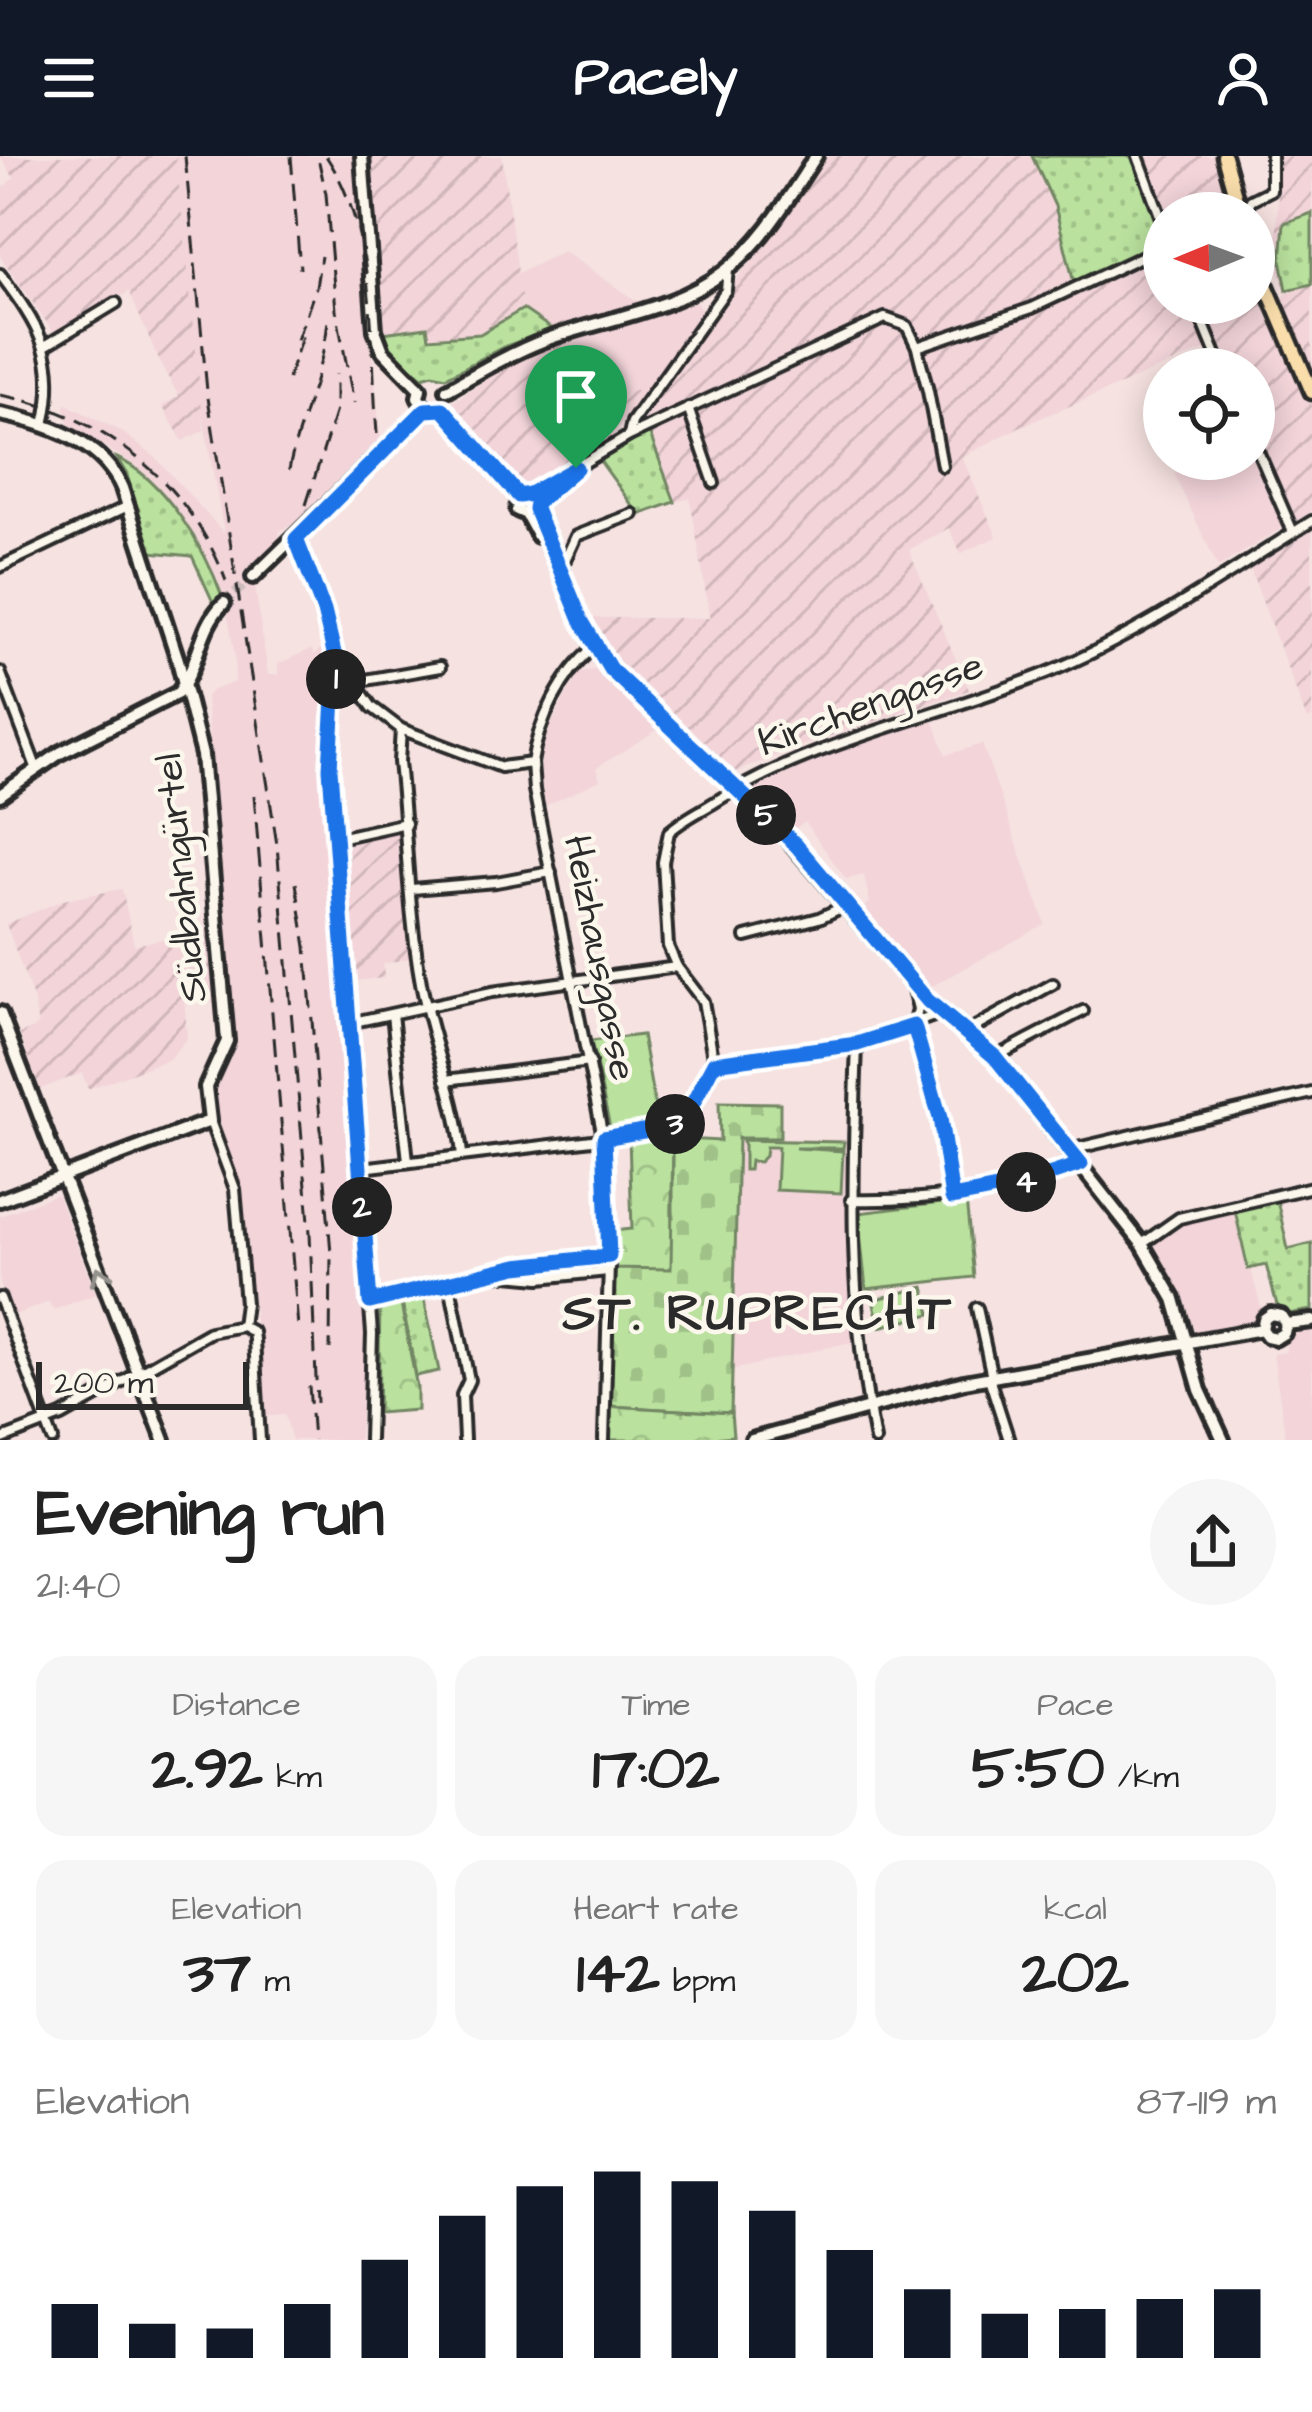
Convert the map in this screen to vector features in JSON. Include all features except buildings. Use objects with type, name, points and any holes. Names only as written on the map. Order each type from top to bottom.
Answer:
[{"type":"main road","points":[[1224,156],[1235,192]]},
{"type":"main road","points":[[1275,306],[1312,392]]},
{"type":"street","points":[[362,156],[375,330],[383,351],[420,389]]},
{"type":"street","points":[[447,390],[541,342],[690,293],[732,265],[777,215],[816,156]]},
{"type":"street","points":[[1138,156],[1151,192]]},
{"type":"street","points":[[1266,192],[1271,156]]},
{"type":"street","points":[[1230,178],[1238,192]]},
{"type":"street","points":[[917,347],[1032,308],[1143,256]]},
{"type":"street","points":[[629,436],[632,422],[726,290],[732,265]]},
{"type":"street","points":[[0,274],[45,346],[51,388],[44,426]]},
{"type":"street","points":[[45,346],[116,302]]},
{"type":"street","points":[[529,503],[629,436],[876,320],[896,320],[907,326],[917,347],[942,466]]},
{"type":"street","points":[[425,410],[418,397],[420,389],[434,382],[447,390]]},
{"type":"street","points":[[443,409],[447,390]]},
{"type":"street","points":[[688,408],[714,482]]},
{"type":"street","points":[[253,577],[425,410],[443,409]]},
{"type":"street","points":[[443,409],[529,503],[595,647],[610,669],[796,845],[909,978],[995,1057],[1142,1244],[1174,1299],[1200,1390],[1223,1440]]},
{"type":"street","name":"Südbahngürtel","points":[[0,414],[44,426],[83,444],[116,475],[174,647],[202,755],[226,1024],[227,1041],[206,1087],[210,1121]]},
{"type":"street","points":[[1270,480],[1293,532]]},
{"type":"street","points":[[0,567],[128,506]]},
{"type":"street","points":[[557,568],[576,536],[633,514]]},
{"type":"street","name":"Kirchengasse","points":[[714,1063],[703,1000],[677,967],[666,937],[665,838],[674,827],[737,788],[821,748],[1044,674],[1090,654],[1131,634],[1312,521]]},
{"type":"street","points":[[296,539],[334,646],[337,685],[330,747],[334,839],[373,1348],[369,1440]]},
{"type":"street","points":[[0,794],[36,767],[173,698],[185,685],[209,619],[224,603]]},
{"type":"street","points":[[174,647],[201,641]]},
{"type":"street","points":[[355,683],[372,706],[401,729],[501,767],[532,764],[555,697],[577,662],[595,647]]},
{"type":"street","points":[[337,685],[440,668]]},
{"type":"street","points":[[0,672],[36,767]]},
{"type":"street","points":[[401,729],[399,762],[426,1006],[435,1053],[458,1114],[462,1154]]},
{"type":"street","name":"Heizhausgasse","points":[[532,764],[604,1138],[609,1256],[604,1440]]},
{"type":"street","points":[[334,839],[406,824]]},
{"type":"street","points":[[412,889],[551,872]]},
{"type":"street","points":[[746,937],[847,905]]},
{"type":"street","points":[[349,1023],[426,1006],[677,967]]},
{"type":"street","points":[[909,978],[918,1010],[914,1026],[940,1118],[952,1198]]},
{"type":"street","points":[[968,1030],[1053,984]]},
{"type":"street","points":[[995,1057],[1083,1011]]},
{"type":"street","points":[[0,1013],[164,1440]]},
{"type":"street","points":[[362,1168],[671,1126],[685,1118],[714,1063],[857,1044],[944,1013]]},
{"type":"street","points":[[392,1014],[408,1161]]},
{"type":"street","points":[[857,1044],[850,1200],[854,1298],[875,1440]]},
{"type":"street","points":[[446,1080],[590,1062]]},
{"type":"street","points":[[1069,1150],[1312,1093]]},
{"type":"street","points":[[0,1200],[210,1121],[237,1205],[242,1326]]},
{"type":"street","points":[[850,1200],[952,1198],[1021,1184],[1081,1164]]},
{"type":"street","points":[[1142,1244],[1179,1218],[1312,1187]]},
{"type":"street","points":[[370,1302],[530,1264],[609,1256]]},
{"type":"street","points":[[494,1274],[540,1278],[608,1271]]},
{"type":"street","points":[[450,1285],[469,1380],[462,1395],[464,1440]]},
{"type":"street","points":[[0,1298],[53,1440]]},
{"type":"street","points":[[977,1308],[990,1378],[1010,1440]]},
{"type":"street","points":[[752,1440],[990,1378],[1262,1329],[1271,1314],[1281,1316],[1286,1324],[1312,1321]]},
{"type":"street","points":[[0,1440],[46,1422],[210,1332],[242,1326],[253,1332],[260,1440]]},
{"type":"shaded area","points":[[0,156],[176,156],[204,430],[183,441],[162,406],[179,396],[129,292],[54,333],[0,256],[0,190],[14,178]]},
{"type":"shaded area","points":[[176,156],[355,156],[381,445],[305,517],[280,531],[278,543],[252,567],[268,675],[278,675],[278,664],[311,649],[315,655],[327,640],[331,659],[332,691],[322,760],[369,1350],[358,1440],[292,1440],[285,1415],[266,1416],[241,1197],[212,1118],[212,1088],[234,1050],[206,697],[235,682],[227,610],[194,536],[137,467],[67,423],[64,416],[66,404],[122,432],[156,458],[224,533],[197,383]]},
{"type":"shaded area","points":[[368,156],[502,156],[523,309],[480,334],[428,338],[426,327],[383,333]]},
{"type":"shaded area","points":[[822,156],[1219,156],[1228,192],[1143,192],[1143,324],[1271,324],[1312,406],[1312,511],[1296,521],[1275,473],[1275,348],[1220,348],[1218,344],[1143,348],[1143,375],[1017,428],[962,457],[997,537],[961,553],[949,528],[909,550],[969,690],[791,749],[731,774],[634,685],[599,644],[586,618],[710,618],[690,498],[675,502],[640,420]]},
{"type":"shaded area","points":[[1279,156],[1312,156],[1312,376],[1278,299],[1287,295],[1276,263]]},
{"type":"shaded area","points":[[563,251],[638,302],[552,329],[523,309],[517,274]]},
{"type":"shaded area","points":[[694,299],[704,314],[643,395],[565,339]]},
{"type":"shaded area","points":[[565,339],[643,395],[610,438],[526,486],[456,411],[453,402],[502,367]]},
{"type":"shaded area","points":[[1177,480],[1265,480],[1284,523],[1218,567]]},
{"type":"shaded area","points":[[1312,529],[1312,718],[1307,720],[1249,566]]},
{"type":"shaded area","points":[[602,669],[660,728],[596,768],[600,780],[545,806],[540,778],[549,728],[579,672]]},
{"type":"shaded area","points":[[932,717],[946,755],[982,744],[1045,924],[925,990],[858,912],[870,903],[864,875],[846,879],[805,822],[789,832],[750,789],[824,754]]},
{"type":"shaded area","points":[[403,830],[415,957],[383,964],[384,978],[352,981],[341,843]]},
{"type":"shaded area","points":[[122,889],[134,945],[207,930],[214,992],[184,996],[187,1038],[169,1059],[88,1089],[82,1073],[40,1089],[20,1034],[38,1026],[34,1001],[6,924],[63,900]]},
{"type":"shaded area","points":[[738,1138],[847,1140],[855,1341],[732,1370]]},
{"type":"shaded area","points":[[57,1194],[96,1294],[53,1310],[49,1302],[12,1316],[0,1283],[0,1216]]},
{"type":"shaded area","points":[[1235,1210],[1262,1311],[1252,1323],[1196,1334],[1177,1284],[1151,1243],[1186,1220]]},
{"type":"shaded area","points":[[1312,1329],[1312,1440],[1286,1440],[1273,1354],[1286,1352],[1286,1340],[1293,1333]]},
{"type":"green space","points":[[1032,156],[1132,156],[1146,192],[1143,250],[1074,283],[1055,206]]},
{"type":"green space","points":[[1312,213],[1312,284],[1287,290],[1281,260],[1284,223]]},
{"type":"green space","points":[[523,309],[552,329],[503,347],[446,377],[422,377],[392,352],[383,333],[427,327],[429,338],[480,334]]},
{"type":"green space","points":[[649,432],[675,502],[639,515],[600,461]]},
{"type":"green space","points":[[117,458],[150,481],[180,516],[222,596],[213,602],[192,556],[151,552],[127,475]]},
{"type":"green space","points":[[642,1035],[658,1124],[611,1132],[591,1041]]},
{"type":"green space","points":[[719,1102],[780,1103],[780,1138],[738,1138],[731,1413],[609,1406],[611,1268],[673,1217],[673,1129],[684,1139],[720,1141]]},
{"type":"green space","points":[[673,1129],[671,1269],[611,1268],[613,1231],[632,1229],[629,1137]]},
{"type":"green space","points":[[741,1140],[844,1142],[843,1148],[795,1148],[843,1151],[841,1193],[776,1190],[778,1147],[766,1147],[765,1156],[759,1162],[750,1161],[749,1170],[744,1170]]},
{"type":"green space","points":[[966,1200],[974,1277],[866,1289],[858,1213]]},
{"type":"green space","points":[[1277,1200],[1288,1249],[1312,1243],[1312,1310],[1288,1314],[1277,1305],[1266,1265],[1248,1269],[1235,1210]]},
{"type":"green space","points":[[924,1287],[931,1314],[880,1327],[873,1300]]},
{"type":"green space","points":[[424,1297],[439,1371],[416,1376],[402,1302]]},
{"type":"green space","points":[[400,1299],[417,1410],[378,1413],[380,1304]]},
{"type":"green space","points":[[609,1406],[731,1413],[733,1436],[610,1440]]},
{"type":"tunnel","points":[[224,603],[253,577]]},
{"type":"railway","points":[[185,156],[207,391],[277,845],[310,1233],[317,1403]]},
{"type":"railway","points":[[291,156],[300,269]]},
{"type":"railway","points":[[326,156],[343,187],[363,255],[377,434]]},
{"type":"railway","points":[[319,162],[336,310],[354,403]]},
{"type":"railway","points":[[297,340],[316,287],[321,256]]},
{"type":"railway","points":[[289,470],[322,358],[328,319]]},
{"type":"railway","points":[[288,379],[305,328]]},
{"type":"railway","points":[[306,505],[336,410],[336,374]]},
{"type":"railway","points":[[0,395],[74,418],[138,458],[190,513],[226,581]]},
{"type":"railway","points":[[254,795],[298,1327]]},
{"type":"railway","points":[[296,883],[306,947],[331,1253],[330,1349]]},
{"type":"railway","points":[[309,1386],[313,1440]]},
{"type":"district","name":"ST. RUPRECHT","points":[[758,1314]]},
{"type":"route","points":[[443,409],[519,496],[576,468],[535,509],[581,620],[610,669],[796,845],[928,1001],[995,1057],[1081,1164],[1021,1184],[952,1198],[934,1089],[914,1026],[820,1051],[714,1063],[690,1111],[677,1124],[604,1138],[609,1256],[517,1266],[370,1302],[330,769],[336,661],[324,611],[296,539],[425,410],[443,409]]}]
